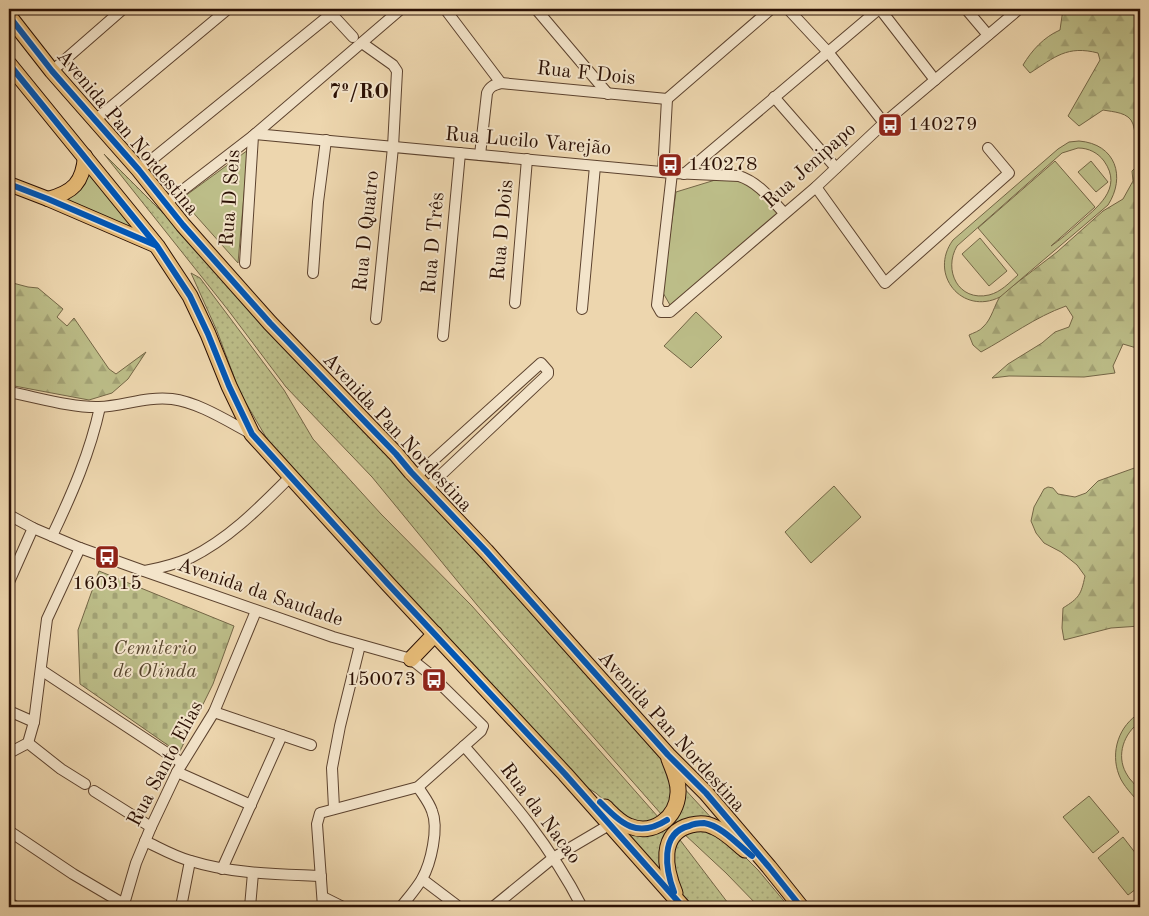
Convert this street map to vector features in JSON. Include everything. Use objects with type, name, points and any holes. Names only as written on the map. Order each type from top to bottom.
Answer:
[{"type":"highway","name":"Avenida Pan Nordestina","points":[[9,16],[52,71],[270,323],[486,551],[668,755],[706,793],[770,869]]},
{"type":"highway","points":[[9,64],[157,246],[190,296],[252,434],[566,774],[609,825],[680,903]]},
{"type":"highway","points":[[411,659],[435,634]]},
{"type":"highway","points":[[566,774],[586,789],[627,826],[647,830],[666,820],[672,814],[676,803],[678,783],[668,755]]},
{"type":"highway","points":[[680,903],[667,867],[667,852],[676,831],[684,827],[704,823],[714,826],[770,869],[801,907]]},
{"type":"main road","points":[[48,199],[73,189],[81,176],[85,156]]},
{"type":"main road","points":[[9,184],[157,246]]},
{"type":"street","points":[[52,71],[122,9]]},
{"type":"street","points":[[95,120],[228,9]]},
{"type":"street","points":[[166,203],[254,135],[358,40],[400,9]]},
{"type":"street","points":[[445,9],[501,83],[491,86],[488,92],[480,155]]},
{"type":"street","points":[[536,9],[608,94]]},
{"type":"street","points":[[667,173],[667,99],[771,9]]},
{"type":"street","points":[[788,9],[828,52],[884,123]]},
{"type":"street","points":[[684,174],[879,9],[935,80]]},
{"type":"street","points":[[966,9],[988,35]]},
{"type":"street","name":"Rua Jenipapo","points":[[667,173],[657,306],[661,312],[670,312],[816,187],[884,123],[1019,9]]},
{"type":"street","points":[[139,170],[329,11],[358,40]]},
{"type":"street","name":"Rua D Quatro","points":[[358,40],[393,65],[397,70],[393,147],[376,319]]},
{"type":"street","name":"Rua F Dois","points":[[501,83],[667,99]]},
{"type":"street","points":[[774,97],[836,168]]},
{"type":"street","name":"Rua Lucilo Varejão","points":[[254,135],[326,140],[667,173],[739,176],[757,185],[784,213]]},
{"type":"street","name":"Rua D Seis","points":[[245,263],[254,135]]},
{"type":"street","points":[[313,273],[318,202],[326,140]]},
{"type":"street","points":[[816,187],[885,283],[1009,172],[988,148]]},
{"type":"street","name":"Rua D Três","points":[[443,336],[460,153]]},
{"type":"street","name":"Rua D Dois","points":[[515,304],[527,159]]},
{"type":"street","points":[[582,309],[595,166]]},
{"type":"street","points":[[415,477],[540,363],[542,364],[548,371],[548,374],[426,489]]},
{"type":"street","points":[[9,392],[81,406],[100,407],[156,399],[172,399],[202,409],[252,434]]},
{"type":"street","points":[[52,536],[87,455],[100,407]]},
{"type":"street","points":[[144,571],[190,558],[215,543],[249,517],[290,477]]},
{"type":"street","name":"Avenida da Saudade","points":[[9,515],[33,528],[80,548],[144,571],[256,611],[411,659],[431,675],[483,726],[482,731],[464,746]]},
{"type":"street","points":[[9,582],[33,528]]},
{"type":"street","points":[[9,753],[28,743],[34,722],[47,619],[80,548]]},
{"type":"street","name":"Rua Santo Elias","points":[[125,906],[136,863],[151,827],[180,768],[214,712],[256,611]]},
{"type":"street","points":[[334,808],[332,768],[360,644]]},
{"type":"street","points":[[41,670],[180,768],[251,805]]},
{"type":"street","points":[[9,711],[34,722]]},
{"type":"street","points":[[214,712],[311,745]]},
{"type":"street","points":[[222,869],[282,735]]},
{"type":"street","points":[[28,743],[85,784]]},
{"type":"street","points":[[343,907],[323,902],[317,824],[320,813],[418,787],[464,746]]},
{"type":"street","name":"Rua da Nacao","points":[[464,746],[520,810],[554,858],[582,907]]},
{"type":"street","points":[[401,907],[422,879],[429,863],[435,824],[431,807],[418,787]]},
{"type":"street","points":[[94,791],[151,827]]},
{"type":"street","points":[[495,907],[554,858],[609,825]]},
{"type":"street","points":[[9,832],[72,874],[125,906]]},
{"type":"street","points":[[145,841],[190,861],[222,869],[253,873],[321,876]]},
{"type":"street","points":[[181,907],[190,861]]},
{"type":"street","points":[[250,907],[253,873]]},
{"type":"street","points":[[422,879],[459,907]]},
{"type":"street","points":[[9,903],[16,907]]},
{"type":"green space","points":[[1063,9],[1140,9],[1140,143],[1131,120],[1120,113],[1103,110],[1079,126],[1068,116],[1100,60],[1098,53],[1078,51],[1062,54],[1030,73],[1023,65],[1039,44],[1060,30]]},
{"type":"green space","points":[[1069,142],[1092,143],[1102,148],[1109,155],[1114,164],[1116,184],[1108,205],[1000,297],[986,301],[973,301],[962,296],[953,288],[947,278],[944,266],[946,253],[953,240],[1058,149]],"holes":[[[1082,148],[1099,156],[1109,171],[1111,180],[1105,197],[1092,211],[1068,233],[1051,246],[1095,207],[1055,161],[978,228],[1018,275],[993,294],[978,296],[969,294],[962,289],[956,282],[953,274],[953,255],[957,246],[1062,153]]]},
{"type":"green space","points":[[248,150],[238,263],[181,199]]},
{"type":"green space","points":[[104,154],[190,240],[369,431],[477,554],[559,637],[663,755],[676,803],[662,815],[477,605],[372,477],[286,387],[228,310]]},
{"type":"green space","points":[[1091,161],[1108,182],[1096,192],[1078,172]]},
{"type":"green space","points":[[1140,163],[1140,349],[1123,344],[1113,366],[1115,373],[1084,377],[1009,376],[992,378],[1008,364],[1042,343],[1055,332],[1069,327],[1073,317],[1066,306],[1033,321],[981,352],[973,345],[969,335],[980,330],[986,324],[1001,295],[1057,252],[1103,211],[1123,199],[1133,181],[1132,171]]},
{"type":"green space","points":[[88,165],[141,236],[59,196]]},
{"type":"green space","points":[[738,173],[784,216],[670,305],[662,291],[676,192]]},
{"type":"green space","points":[[980,238],[1007,271],[989,286],[962,254]]},
{"type":"green space","points":[[191,273],[200,278],[284,390],[313,439],[381,514],[472,606],[659,818],[647,826],[629,820],[596,793],[565,774],[273,449],[240,393],[217,331]]},
{"type":"green space","points":[[9,282],[38,288],[63,309],[57,317],[67,326],[74,318],[109,369],[116,374],[146,352],[128,379],[112,393],[89,400],[9,385]]},
{"type":"green space","points":[[696,312],[722,337],[691,368],[664,346]]},
{"type":"green space","points":[[1140,466],[1140,626],[1111,628],[1064,640],[1062,628],[1063,608],[1078,595],[1085,576],[1077,565],[1061,552],[1044,543],[1036,533],[1031,521],[1034,507],[1044,489],[1048,487],[1053,488],[1058,494],[1075,497],[1086,493],[1098,481]]},
{"type":"green space","points":[[834,486],[861,517],[811,563],[785,532]]},
{"type":"green space","name":"Cemiterio de Olinda","points":[[99,571],[234,626],[213,684],[179,753],[80,684],[78,630]]},
{"type":"green space","points":[[1140,713],[1140,722],[1130,732],[1123,745],[1122,759],[1127,776],[1140,792],[1140,804],[1119,775],[1116,766],[1116,748],[1122,732],[1133,718]]},
{"type":"green space","points":[[681,785],[716,823],[677,828],[670,821]]},
{"type":"green space","points":[[1089,796],[1119,832],[1093,853],[1063,817]]},
{"type":"green space","points":[[615,822],[666,824],[672,832],[665,878]]},
{"type":"green space","points":[[701,828],[733,845],[758,870],[789,907],[759,907],[683,833]]},
{"type":"green space","points":[[677,836],[731,907],[687,907],[679,897],[670,854]]},
{"type":"green space","points":[[1123,837],[1140,859],[1140,886],[1128,895],[1098,858]]},
{"type":"cycle path","points":[[9,16],[52,71],[139,170],[183,225],[270,323],[486,551],[668,755],[706,793],[801,907]]},
{"type":"cycle path","points":[[9,64],[157,246],[190,296],[252,434],[388,584],[565,774],[683,907]]},
{"type":"cycle path","points":[[9,184],[155,245]]},
{"type":"cycle path","points":[[600,802],[616,817],[630,826],[647,828],[667,820]]},
{"type":"cycle path","points":[[674,892],[667,864],[667,854],[669,844],[679,830],[698,823],[711,825],[730,836],[752,856]]},
{"type":"place","name":"140279","points":[[890,125]]},
{"type":"place","name":"140278","points":[[670,165]]},
{"type":"place","name":"160315","points":[[107,557]]},
{"type":"place","name":"150073","points":[[434,680]]},
{"type":"district","name":"7º/RO","points":[[359,92]]}]
